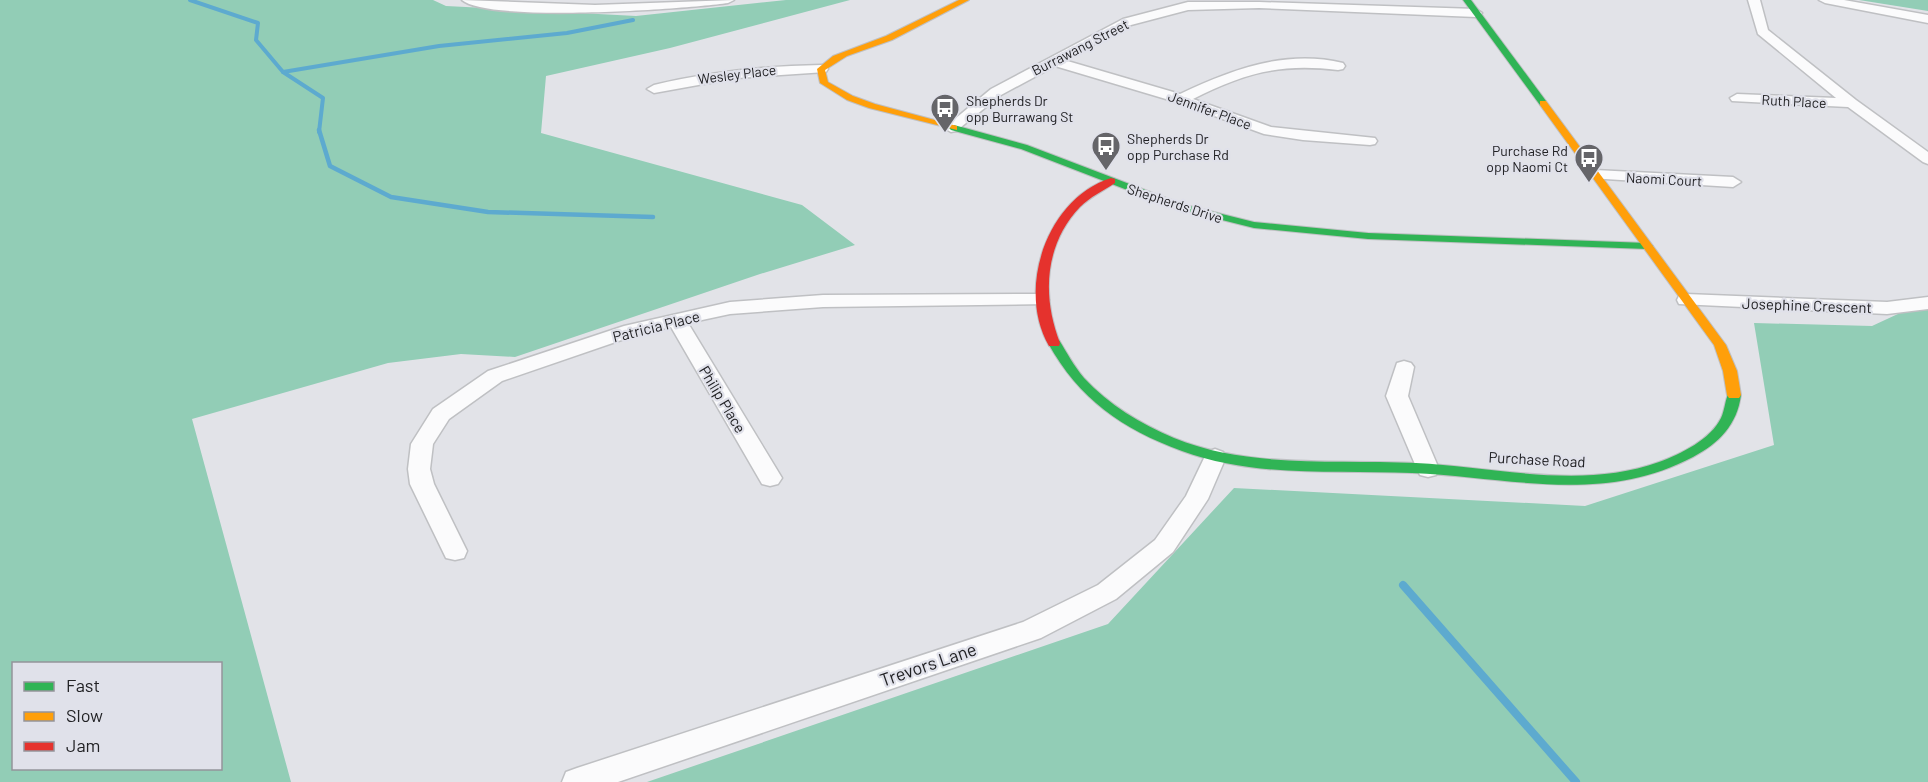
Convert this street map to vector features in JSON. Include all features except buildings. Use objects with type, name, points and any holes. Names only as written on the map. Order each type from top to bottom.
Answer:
[{"type":"main road","points":[[821,69],[829,61],[841,55],[888,38],[965,0]]},
{"type":"main road","name":"Purchase Road","points":[[1111,181],[1074,206],[1051,240],[1043,270],[1040,300],[1046,330],[1070,371],[1090,395],[1122,418],[1158,437],[1215,456],[1252,462],[1428,469],[1560,479],[1619,478],[1672,466],[1700,450],[1722,431],[1736,399],[1732,370],[1720,345],[1467,0]]},
{"type":"main road","name":"Shepherds Drive","points":[[821,69],[824,83],[850,98],[1024,147],[1202,214],[1271,228],[1368,236],[1647,246]]},
{"type":"street","points":[[468,0],[497,6],[615,10],[678,7],[728,0]]},
{"type":"street","points":[[1754,0],[1762,32],[1851,103],[1928,159]]},
{"type":"street","points":[[1825,0],[1928,19]]},
{"type":"street","name":"Burrawang Street","points":[[951,128],[996,92],[1053,61],[1127,22],[1183,3],[1476,13]]},
{"type":"street","name":"Jennifer Place","points":[[1053,61],[1181,99],[1269,131],[1370,141]]},
{"type":"street","points":[[1181,99],[1228,75],[1254,67],[1282,62],[1309,61],[1338,66]]},
{"type":"street","name":"Wesley Place","points":[[654,89],[693,79],[750,70],[821,69]]},
{"type":"street","name":"Ruth Place","points":[[1737,98],[1851,103]]},
{"type":"street","name":"Naomi Court","points":[[1595,175],[1732,183]]},
{"type":"street","name":"Patricia Place","points":[[455,551],[422,484],[419,469],[423,444],[441,414],[495,376],[631,330],[730,308],[823,301],[1040,300]]},
{"type":"street","name":"Josephine Crescent","points":[[1686,300],[1887,308],[1928,303]]},
{"type":"street","name":"Philip Place","points":[[676,320],[770,477]]},
{"type":"street","points":[[1404,367],[1397,396],[1428,469]]},
{"type":"street","name":"Trevors Lane","points":[[577,782],[1032,630],[1107,592],[1164,546],[1196,499],[1215,456]]},
{"type":"green space","points":[[0,0],[433,0],[446,6],[636,16],[786,0],[850,0],[670,48],[546,76],[541,133],[802,205],[855,245],[760,274],[515,357],[461,354],[388,363],[192,419],[291,782],[0,782]]},
{"type":"green space","points":[[1859,0],[1928,0],[1928,11]]},
{"type":"green space","points":[[1928,300],[1928,782],[647,782],[1108,624],[1234,488],[1585,506],[1774,445],[1754,323],[1872,326]]},
{"type":"waterway","points":[[190,0],[258,23],[256,40],[283,72]]},
{"type":"waterway","points":[[283,72],[439,46],[567,33],[633,20]]},
{"type":"waterway","points":[[283,72],[323,98],[319,131]]},
{"type":"waterway","points":[[319,131],[330,166],[391,197],[488,212],[653,217]]},
{"type":"waterway","points":[[1403,585],[1576,782]]},
{"type":"traffic: fast","points":[[1467,0],[1543,103]]},
{"type":"traffic: fast","points":[[954,128],[1024,147],[1178,206],[1254,225],[1368,236],[1647,246]]},
{"type":"traffic: fast","points":[[1054,343],[1065,363],[1079,380],[1111,409],[1129,421],[1190,449],[1215,456],[1271,464],[1415,468],[1560,480],[1596,480],[1632,475],[1666,465],[1705,443],[1723,426],[1733,404],[1734,395]]},
{"type":"traffic: slow","points":[[954,128],[850,98],[824,83],[821,69],[844,54],[889,38],[965,0]]},
{"type":"traffic: slow","points":[[1543,103],[1720,345],[1730,371],[1734,395]]},
{"type":"traffic: jam","points":[[1054,343],[1047,326],[1042,289],[1048,252],[1054,235],[1076,205],[1111,181]]},
{"type":"place","name":"Shepherds Dr opp Burrawang St","points":[[945,134]]},
{"type":"place","name":"Shepherds Dr opp Purchase Rd","points":[[1106,172]]},
{"type":"place","name":"Purchase Rd opp Naomi Ct","points":[[1589,184]]}]
